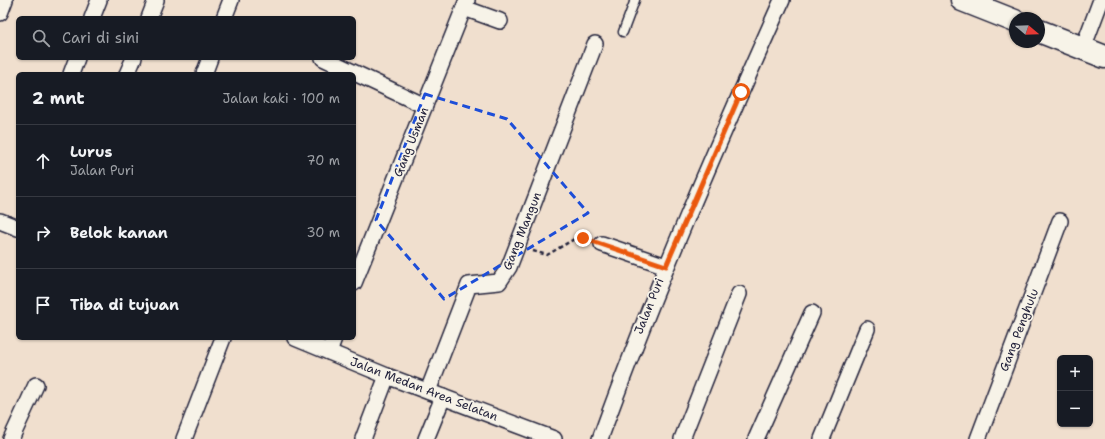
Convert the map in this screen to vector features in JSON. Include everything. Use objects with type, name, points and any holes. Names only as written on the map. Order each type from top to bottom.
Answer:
[{"type":"street","points":[[0,12],[5,0]]},
{"type":"street","points":[[93,16],[99,0]]},
{"type":"street","points":[[150,16],[156,0]]},
{"type":"street","points":[[226,16],[231,0]]},
{"type":"street","name":"Jalan Puri","points":[[600,439],[634,344],[666,266],[782,0]]},
{"type":"street","points":[[962,0],[985,4],[1009,18]]},
{"type":"street","points":[[1083,48],[1100,0]]},
{"type":"street","points":[[465,4],[500,21]]},
{"type":"street","name":"Gang Usman","points":[[356,279],[465,4]]},
{"type":"street","points":[[1045,33],[1105,57]]},
{"type":"street","name":"Gang Mangun","points":[[428,391],[469,285],[499,282],[509,267],[595,44]]},
{"type":"street","points":[[72,72],[76,60]]},
{"type":"street","points":[[128,72],[133,60]]},
{"type":"street","points":[[205,72],[209,60]]},
{"type":"street","points":[[327,60],[353,72]]},
{"type":"street","points":[[356,74],[425,106]]},
{"type":"street","name":"Gang Penghulu","points":[[978,439],[1060,221]]},
{"type":"street","points":[[602,244],[666,266]]},
{"type":"street","points":[[682,439],[740,294]]},
{"type":"street","points":[[756,439],[812,313]]},
{"type":"street","points":[[822,439],[867,329]]},
{"type":"street","points":[[184,439],[222,340]]},
{"type":"street","name":"Jalan Medan Area Selatan","points":[[305,340],[331,345],[387,376],[554,439]]},
{"type":"street","points":[[363,439],[387,376]]},
{"type":"street","points":[[11,439],[36,385]]},
{"type":"street","points":[[426,439],[443,397]]},
{"type":"lane","points":[[623,32],[635,0]]},
{"type":"path","points":[[517,247],[547,255],[576,238],[583,238],[602,244]]},
{"type":"highlighted area","points":[[425,94],[507,119],[588,213],[444,299],[376,220]]},
{"type":"route","points":[[583,238],[666,266],[741,92]]}]
